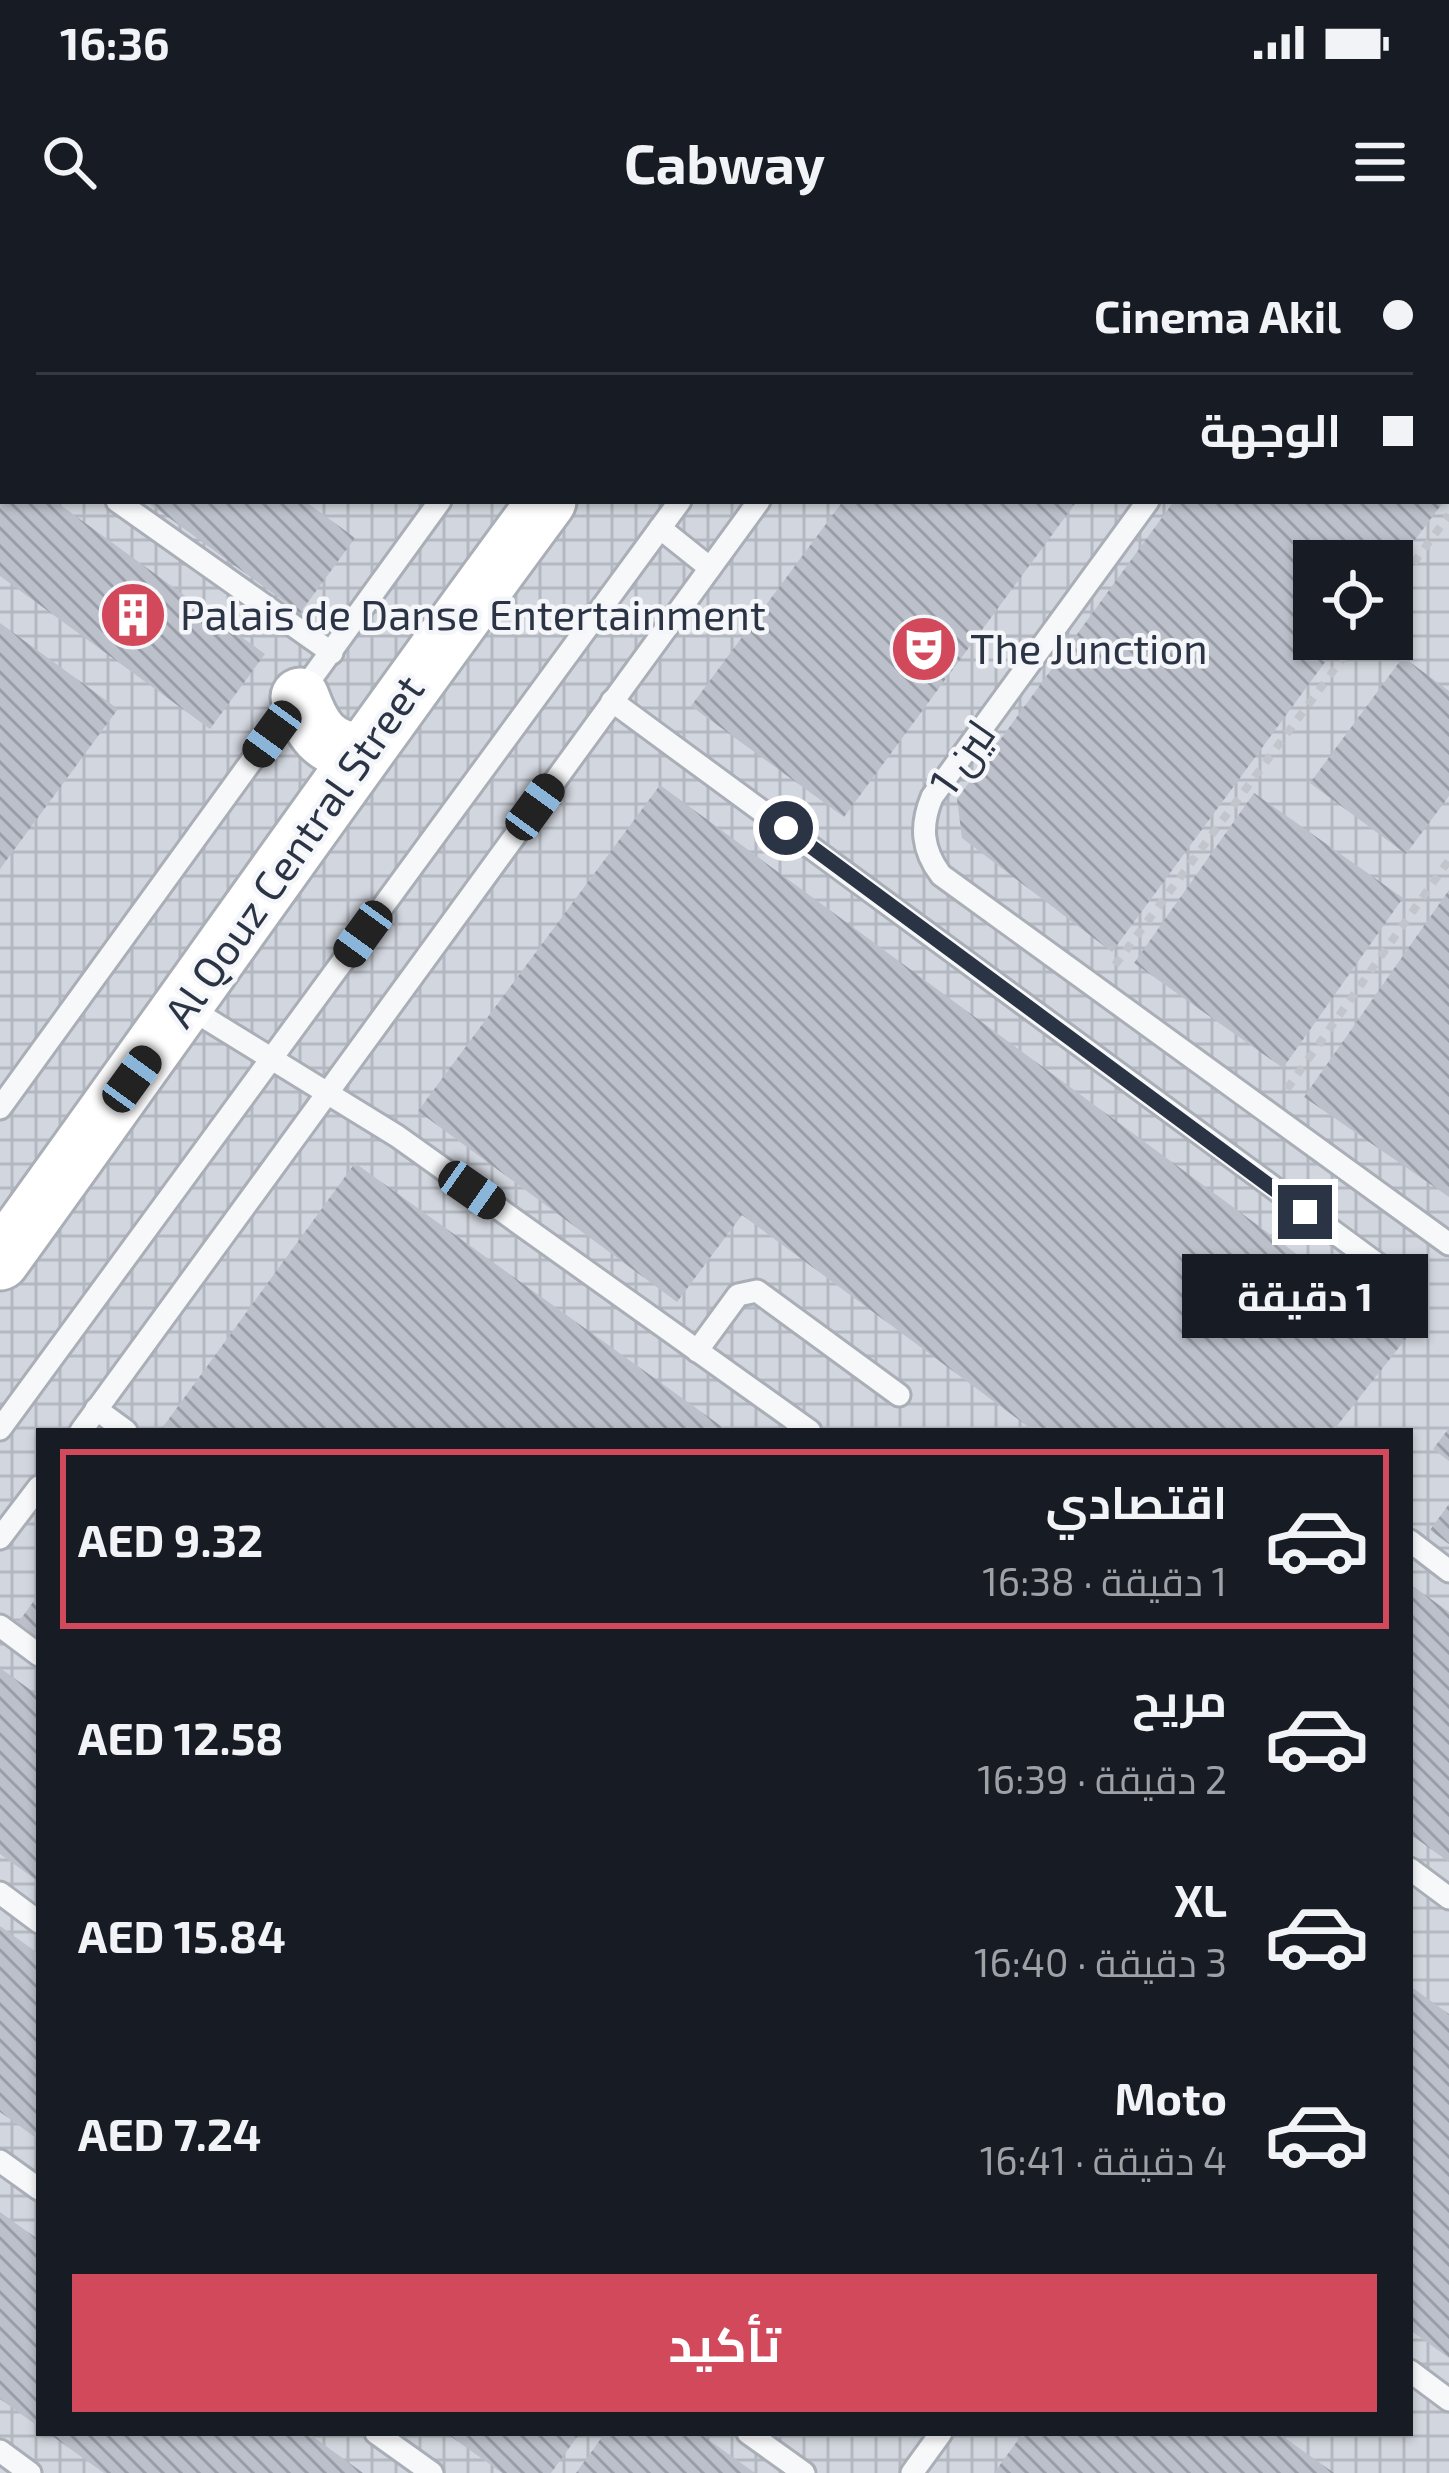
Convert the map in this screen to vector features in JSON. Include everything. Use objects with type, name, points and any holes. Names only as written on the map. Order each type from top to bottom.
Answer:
[{"type":"street","name":"Al Qouz Central Street","points":[[0,1261],[360,753],[545,504]]},
{"type":"street","points":[[316,675],[320,738],[339,750],[360,753]]},
{"type":"lane","points":[[120,504],[316,675]]},
{"type":"lane","points":[[0,1108],[438,504]]},
{"type":"lane","points":[[0,1429],[678,504]]},
{"type":"lane","points":[[83,1428],[757,504]]},
{"type":"lane","name":"لين 1","points":[[1097,989],[941,875],[925,846],[926,812],[932,796],[1146,504]]},
{"type":"lane","points":[[660,528],[710,568]]},
{"type":"lane","points":[[612,700],[1379,1267]]},
{"type":"lane","points":[[1097,989],[1449,1244]]},
{"type":"lane","points":[[185,1006],[397,1136],[806,1428]]},
{"type":"lane","points":[[697,1351],[738,1295],[757,1292],[898,1395]]},
{"type":"lane","points":[[97,1409],[122,1428]]},
{"type":"lane","points":[[0,1538],[36,1490]]},
{"type":"lane","points":[[1413,1543],[1449,1570]]},
{"type":"lane","points":[[0,1625],[36,1653]]},
{"type":"lane","points":[[1413,1871],[1449,1898]]},
{"type":"lane","points":[[0,1893],[36,1920]]},
{"type":"lane","points":[[0,2161],[36,2187]]},
{"type":"lane","points":[[1413,2373],[1449,2400]]},
{"type":"lane","points":[[380,2436],[432,2473]]},
{"type":"lane","points":[[752,2436],[803,2473]]},
{"type":"lane","points":[[912,2473],[938,2436]]},
{"type":"lane","points":[[0,2451],[30,2473]]},
{"type":"path","points":[[1413,564],[1449,515]]},
{"type":"path","points":[[1097,989],[1341,660]]},
{"type":"path","points":[[1270,1114],[1449,860]]},
{"type":"shaded area","points":[[0,504],[1449,504],[1449,2473],[0,2473]]},
{"type":"building","name":"Palais de Danse Entertainment","points":[[0,504],[59,504],[265,654],[210,729],[0,576]]},
{"type":"building","points":[[150,504],[309,504],[355,538],[300,613]]},
{"type":"building","points":[[841,504],[1075,504],[844,817],[691,706]]},
{"type":"building","points":[[1172,504],[1442,504],[1413,543],[1293,540],[1293,660],[1327,660],[1112,952],[962,838],[957,799]]},
{"type":"building","points":[[0,623],[118,709],[0,869]]},
{"type":"building","points":[[1401,660],[1449,691],[1449,796],[1406,854],[1310,783]]},
{"type":"building","points":[[660,785],[1408,1336],[1335,1428],[1030,1428],[742,1215],[677,1302],[418,1111]]},
{"type":"building","points":[[1254,793],[1403,898],[1283,1068],[1134,963]]},
{"type":"building","points":[[1449,890],[1449,1197],[1304,1097]]},
{"type":"building","points":[[355,1163],[724,1428],[162,1428]]},
{"type":"building","points":[[1449,1428],[1449,1461],[1433,1449]]},
{"type":"building","points":[[1449,1504],[1449,1544],[1430,1530]]},
{"type":"building","points":[[1413,1586],[1449,1612],[1449,1862],[1413,1836]]},
{"type":"building","points":[[36,1598],[36,1638],[17,1624]]},
{"type":"building","points":[[0,1668],[36,1694],[36,1880],[0,1854]]},
{"type":"building","points":[[0,1926],[36,1952],[36,2138],[0,2112]]},
{"type":"building","points":[[1413,1988],[1449,2014],[1449,2358],[1413,2332]]},
{"type":"building","points":[[0,2212],[36,2238],[36,2425],[0,2399]]},
{"type":"building","points":[[52,2436],[312,2436],[363,2473],[104,2473]]},
{"type":"building","points":[[450,2436],[578,2436],[551,2473],[502,2473]]},
{"type":"building","points":[[603,2436],[703,2436],[755,2473],[576,2473]]},
{"type":"building","points":[[1021,2436],[1282,2436],[1334,2473],[994,2473]]},
{"type":"place","name":"Palais de Danse Entertainment","points":[[133,615]]},
{"type":"place","name":"The Junction","points":[[924,649]]},
{"type":"route","points":[[786,828],[1305,1212]]}]
